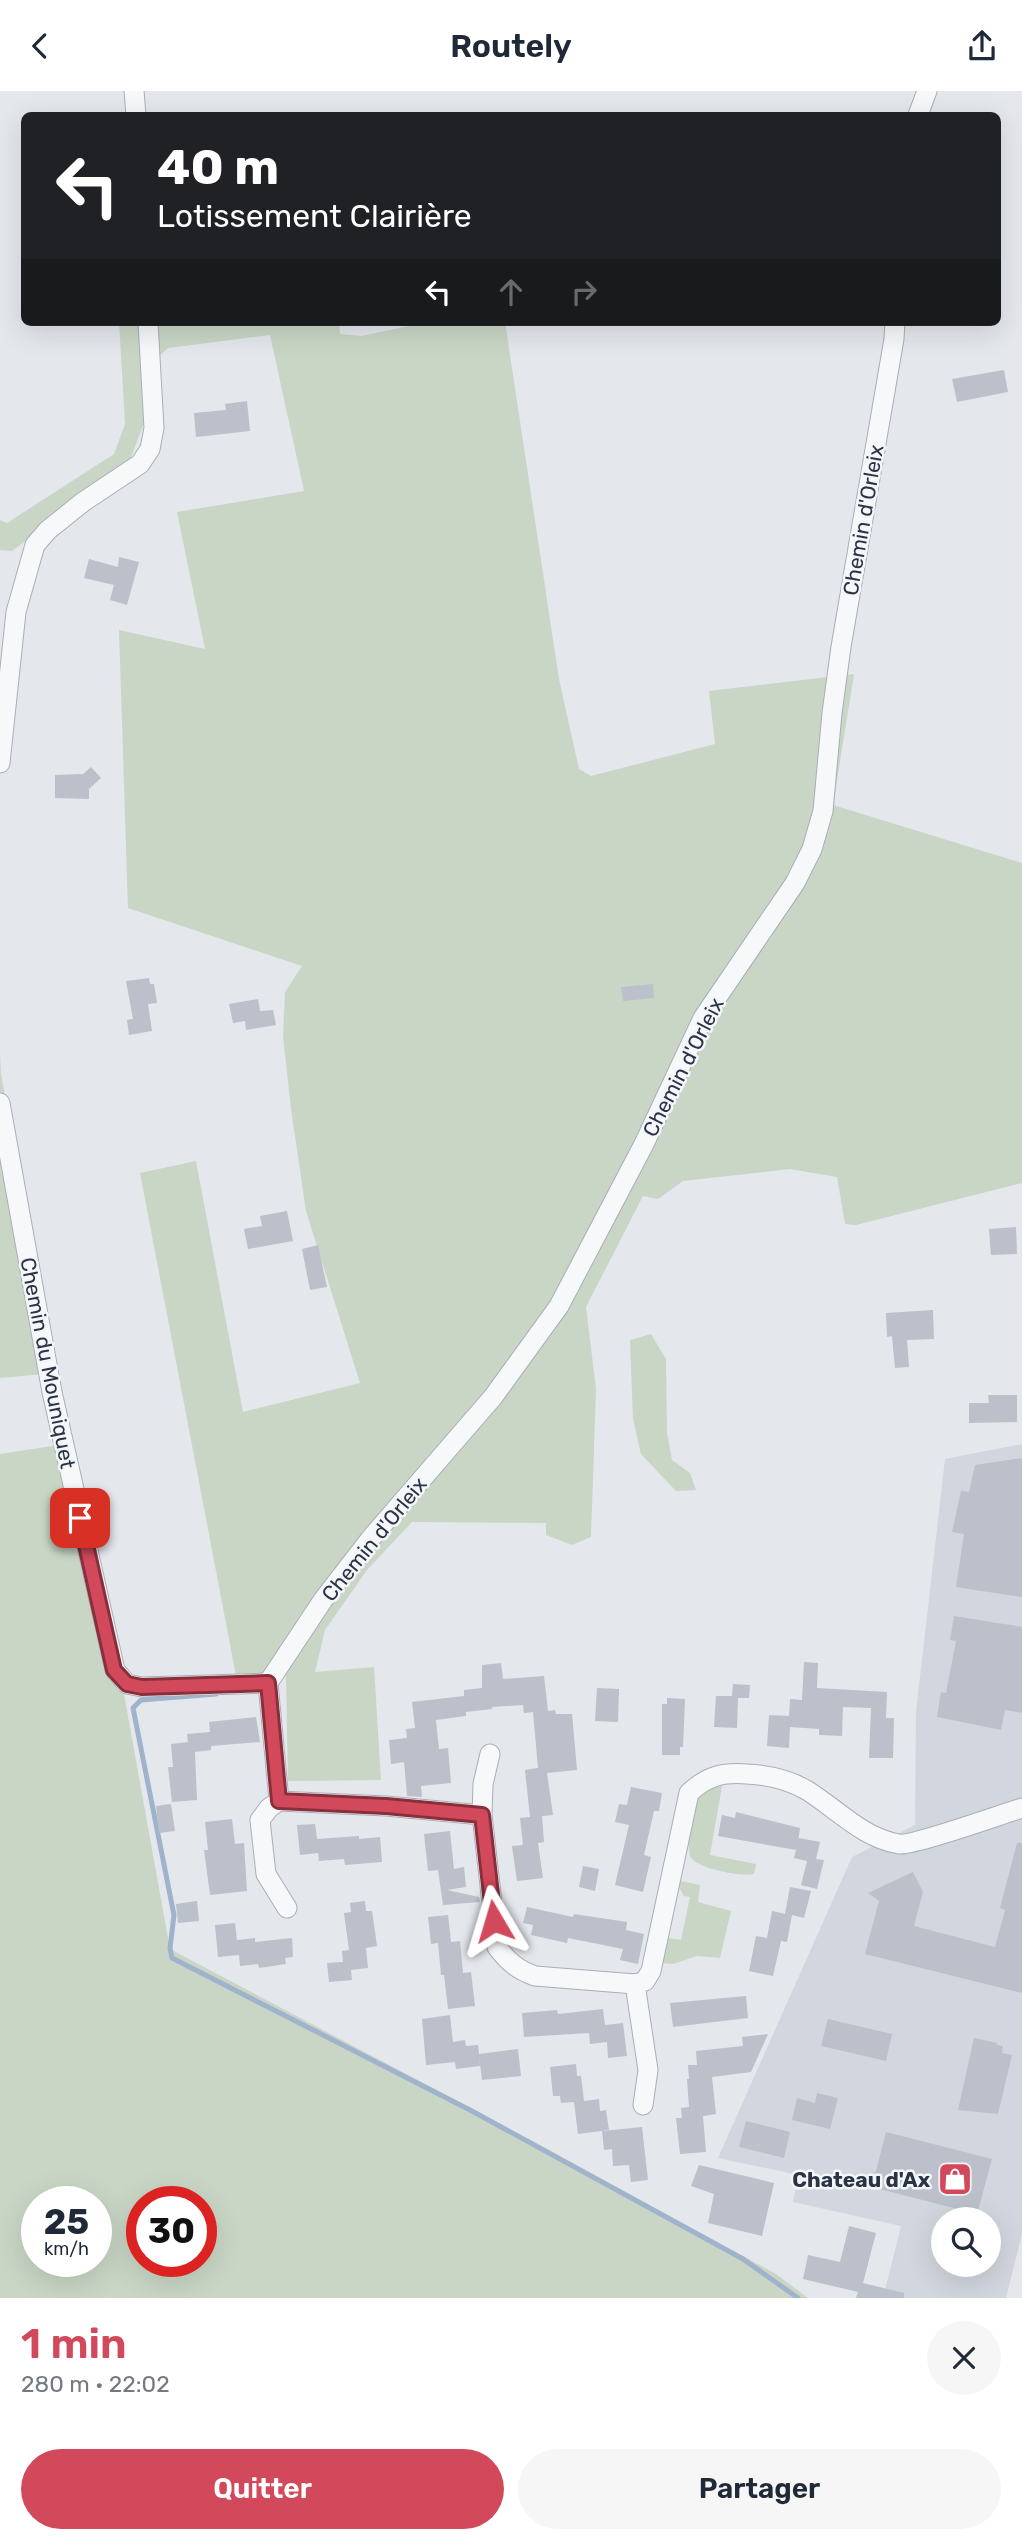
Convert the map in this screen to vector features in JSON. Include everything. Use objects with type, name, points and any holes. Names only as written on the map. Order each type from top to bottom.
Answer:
[{"type":"street","points":[[134,91],[136,112]]},
{"type":"street","points":[[919,112],[927,91]]},
{"type":"street","points":[[0,763],[16,612],[35,545],[48,530],[83,502],[140,464],[149,449],[155,428],[148,326]]},
{"type":"street","name":"Chemin d'Orleix","points":[[268,1683],[323,1600],[371,1538],[493,1397],[559,1305],[644,1144],[703,1018],[795,883],[812,849],[824,811],[839,660],[895,326]]},
{"type":"street","name":"Chemin du Mouniquet","points":[[0,1103],[52,1392],[114,1670],[127,1684],[142,1687],[268,1683]]},
{"type":"street","points":[[268,1683],[279,1801]]},
{"type":"street","points":[[490,1754],[482,1784],[482,1815],[497,1947],[520,1971],[535,1976],[635,1985],[645,1981],[651,1972],[689,1793],[705,1779],[717,1774],[733,1772],[769,1775],[806,1789],[878,1839],[903,1845],[1022,1808]]},
{"type":"street","points":[[287,1909],[266,1874],[260,1820],[269,1808],[279,1801],[386,1806],[482,1815]]},
{"type":"street","points":[[635,1985],[648,2070],[643,2105]]},
{"type":"shaded area","points":[[1022,1444],[1022,2234],[1006,2298],[883,2298],[901,2226],[793,2202],[799,2175],[718,2158],[852,1857],[915,1825],[916,1712],[945,1459]]},
{"type":"green space","points":[[119,326],[339,326],[340,334],[362,336],[408,326],[506,326],[559,679],[579,769],[591,776],[715,744],[709,691],[854,674],[833,805],[1022,863],[1022,1183],[856,1225],[845,1224],[837,1177],[790,1169],[683,1181],[658,1199],[643,1196],[586,1307],[596,1389],[591,1537],[572,1545],[546,1535],[546,1523],[412,1522],[367,1570],[325,1630],[315,1672],[374,1667],[381,1780],[288,1781],[286,1676],[237,1681],[140,1173],[196,1161],[243,1412],[360,1383],[306,1211],[291,1109],[283,1036],[285,992],[302,966],[128,908],[119,630],[205,649],[177,512],[304,491],[270,335],[168,348],[148,366],[144,423],[128,465],[12,551],[0,550],[0,520],[7,523],[114,454],[125,424]]},
{"type":"green space","points":[[0,1053],[1,1074],[55,1373],[0,1378]]},
{"type":"green space","points":[[651,1334],[666,1359],[667,1432],[672,1460],[690,1473],[696,1490],[676,1491],[641,1454],[633,1419],[630,1340]]},
{"type":"green space","points":[[72,1443],[122,1683],[170,1949],[533,2141],[776,2274],[808,2298],[0,2298],[0,1454]]},
{"type":"green space","points":[[722,1786],[710,1855],[756,1864],[754,1874],[740,1874],[703,1866],[691,1858],[689,1853],[689,1836],[698,1798],[706,1791]]},
{"type":"green space","points":[[681,1881],[700,1885],[698,1902],[731,1911],[720,1958],[697,1956],[673,1964],[662,1963],[667,1938],[681,1940],[690,1897],[684,1896],[679,1887]]},
{"type":"building","points":[[1004,370],[1008,392],[957,402],[952,379]]},
{"type":"building","points":[[247,401],[250,431],[196,437],[194,413],[226,410],[225,404]]},
{"type":"building","points":[[119,557],[139,562],[127,605],[110,600],[114,585],[84,578],[89,559],[118,567]]},
{"type":"building","points":[[91,767],[101,778],[89,789],[89,799],[55,798],[55,775],[83,774]]},
{"type":"building","points":[[149,978],[150,984],[154,984],[157,1003],[148,1004],[152,1031],[129,1035],[127,1020],[133,1019],[126,981]]},
{"type":"building","points":[[653,984],[654,998],[623,1001],[621,987]]},
{"type":"building","points":[[258,999],[260,1011],[273,1010],[276,1025],[246,1030],[245,1021],[233,1023],[229,1004]]},
{"type":"building","points":[[287,1211],[293,1241],[248,1249],[244,1229],[262,1226],[260,1216]]},
{"type":"building","points":[[1016,1227],[1017,1254],[991,1255],[989,1229]]},
{"type":"building","points":[[318,1245],[327,1287],[310,1290],[302,1249]]},
{"type":"building","points":[[933,1310],[934,1339],[907,1340],[909,1367],[895,1368],[892,1336],[887,1337],[886,1313]]},
{"type":"building","points":[[988,1395],[1017,1395],[1017,1422],[969,1423],[969,1403],[989,1403]]},
{"type":"building","points":[[1022,1458],[1022,1597],[956,1587],[964,1534],[952,1532],[961,1491],[969,1492],[975,1465]]},
{"type":"building","points":[[954,1616],[1022,1627],[1022,1713],[1005,1710],[1001,1730],[937,1717],[941,1692],[946,1693],[956,1641],[950,1640]]},
{"type":"building","points":[[804,1662],[818,1663],[817,1688],[887,1692],[886,1718],[894,1718],[893,1758],[869,1758],[871,1708],[843,1707],[842,1736],[819,1735],[819,1729],[790,1727],[789,1748],[767,1746],[769,1715],[789,1716],[790,1699],[802,1700]]},
{"type":"building","points":[[501,1663],[503,1679],[544,1676],[548,1711],[572,1714],[577,1770],[547,1773],[553,1815],[542,1816],[544,1842],[538,1843],[543,1878],[517,1881],[512,1846],[523,1845],[520,1818],[530,1817],[525,1770],[538,1768],[533,1712],[524,1713],[523,1705],[492,1707],[466,1712],[466,1716],[436,1720],[439,1749],[448,1748],[451,1783],[421,1786],[422,1797],[407,1796],[404,1762],[391,1764],[389,1740],[407,1738],[406,1729],[415,1728],[412,1702],[464,1696],[464,1690],[482,1688],[482,1665]]},
{"type":"building","points":[[733,1684],[750,1685],[749,1698],[738,1698],[737,1728],[714,1727],[716,1696],[732,1696]]},
{"type":"building","points":[[597,1688],[619,1689],[618,1722],[595,1721]]},
{"type":"building","points":[[667,1698],[685,1699],[683,1747],[680,1747],[680,1755],[662,1755],[662,1704],[667,1704]]},
{"type":"building","points":[[256,1717],[260,1742],[211,1746],[211,1750],[195,1752],[197,1800],[172,1802],[168,1767],[173,1767],[171,1744],[188,1742],[187,1734],[210,1732],[209,1722]]},
{"type":"building","points":[[631,1787],[662,1793],[659,1811],[654,1811],[644,1855],[651,1857],[643,1892],[615,1885],[629,1825],[615,1822],[619,1804],[627,1805]]},
{"type":"building","points":[[171,1804],[175,1831],[159,1833],[156,1806]]},
{"type":"building","points":[[736,1812],[800,1828],[798,1842],[799,1838],[820,1842],[816,1859],[824,1860],[817,1889],[801,1885],[807,1861],[794,1858],[796,1850],[718,1836],[722,1815],[735,1818]]},
{"type":"building","points":[[232,1819],[235,1844],[244,1843],[247,1891],[210,1895],[204,1850],[208,1850],[205,1822]]},
{"type":"building","points":[[315,1824],[317,1839],[380,1837],[382,1862],[345,1865],[344,1859],[319,1861],[318,1853],[300,1855],[297,1825]]},
{"type":"building","points":[[450,1831],[454,1869],[464,1867],[466,1887],[447,1890],[479,1897],[480,1902],[443,1905],[438,1870],[428,1871],[424,1834]]},
{"type":"building","points":[[1017,1843],[1022,1843],[1022,1993],[865,1954],[879,1901],[868,1893],[913,1872],[923,1892],[914,1926],[995,1947],[1005,1910],[1000,1908]]},
{"type":"building","points":[[583,1866],[599,1869],[595,1891],[579,1887]]},
{"type":"building","points":[[790,1887],[811,1891],[804,1918],[792,1915],[787,1942],[781,1941],[773,1976],[749,1971],[756,1936],[767,1938],[772,1911],[785,1914]]},
{"type":"building","points":[[197,1901],[199,1921],[178,1923],[176,1904]]},
{"type":"building","points":[[365,1901],[366,1911],[372,1911],[377,1946],[366,1948],[368,1968],[351,1970],[352,1980],[329,1982],[327,1963],[343,1962],[342,1951],[349,1950],[344,1913],[351,1912],[350,1903]]},
{"type":"building","points":[[527,1907],[573,1917],[574,1914],[627,1922],[626,1930],[644,1934],[638,1964],[620,1960],[623,1949],[568,1938],[567,1943],[531,1935],[533,1925],[523,1923]]},
{"type":"building","points":[[448,1915],[451,1942],[460,1941],[463,1973],[471,1972],[475,2006],[448,2009],[438,1943],[431,1944],[428,1917]]},
{"type":"building","points":[[235,1923],[237,1940],[255,1938],[255,1942],[292,1938],[293,1957],[285,1958],[286,1964],[259,1968],[258,1964],[240,1966],[239,1955],[218,1957],[215,1925]]},
{"type":"building","points":[[746,1996],[748,2018],[673,2027],[670,2003]]},
{"type":"building","points":[[603,2009],[605,2025],[623,2023],[627,2056],[608,2058],[607,2042],[590,2044],[589,2033],[524,2037],[522,2013],[557,2010],[558,2014]]},
{"type":"building","points":[[450,2015],[453,2042],[465,2040],[466,2046],[478,2045],[479,2054],[518,2049],[521,2076],[482,2080],[479,2056],[480,2066],[456,2069],[455,2062],[426,2065],[422,2019]]},
{"type":"building","points":[[828,2019],[892,2034],[886,2061],[821,2046]]},
{"type":"building","points":[[768,2034],[751,2072],[712,2077],[716,2114],[703,2116],[706,2152],[680,2154],[676,2118],[682,2118],[681,2108],[689,2107],[688,2065],[697,2065],[696,2051],[743,2046],[742,2037]]},
{"type":"building","points":[[974,2038],[997,2043],[1003,2046],[1002,2053],[1012,2055],[998,2114],[958,2110]]},
{"type":"building","points":[[576,2064],[577,2076],[581,2076],[584,2101],[599,2099],[600,2111],[606,2110],[609,2130],[578,2134],[574,2102],[561,2103],[560,2096],[553,2096],[550,2067]]},
{"type":"building","points":[[817,2093],[838,2098],[830,2129],[792,2120],[797,2098],[815,2103]]},
{"type":"building","points":[[746,2121],[790,2132],[784,2158],[739,2147]]},
{"type":"building","points":[[642,2127],[648,2180],[631,2182],[629,2165],[613,2166],[612,2149],[604,2150],[602,2131]]},
{"type":"building","points":[[886,2132],[992,2159],[979,2207],[950,2207],[872,2187]]},
{"type":"building","points":[[699,2165],[774,2183],[762,2236],[708,2223],[714,2194],[691,2186]]},
{"type":"building","points":[[849,2226],[876,2233],[863,2283],[904,2293],[904,2298],[856,2298],[858,2292],[803,2279],[808,2255],[840,2262]]},
{"type":"waterway","points":[[216,1694],[141,1700],[133,1708],[174,1915],[170,1948],[172,1958],[470,2110],[743,2259],[798,2298]]},
{"type":"place","name":"Chateau d'Ax","points":[[955,2179]]},
{"type":"route","points":[[80,1518],[114,1670],[127,1684],[142,1687],[268,1683],[279,1801],[386,1806],[482,1815],[494,1921]]}]
